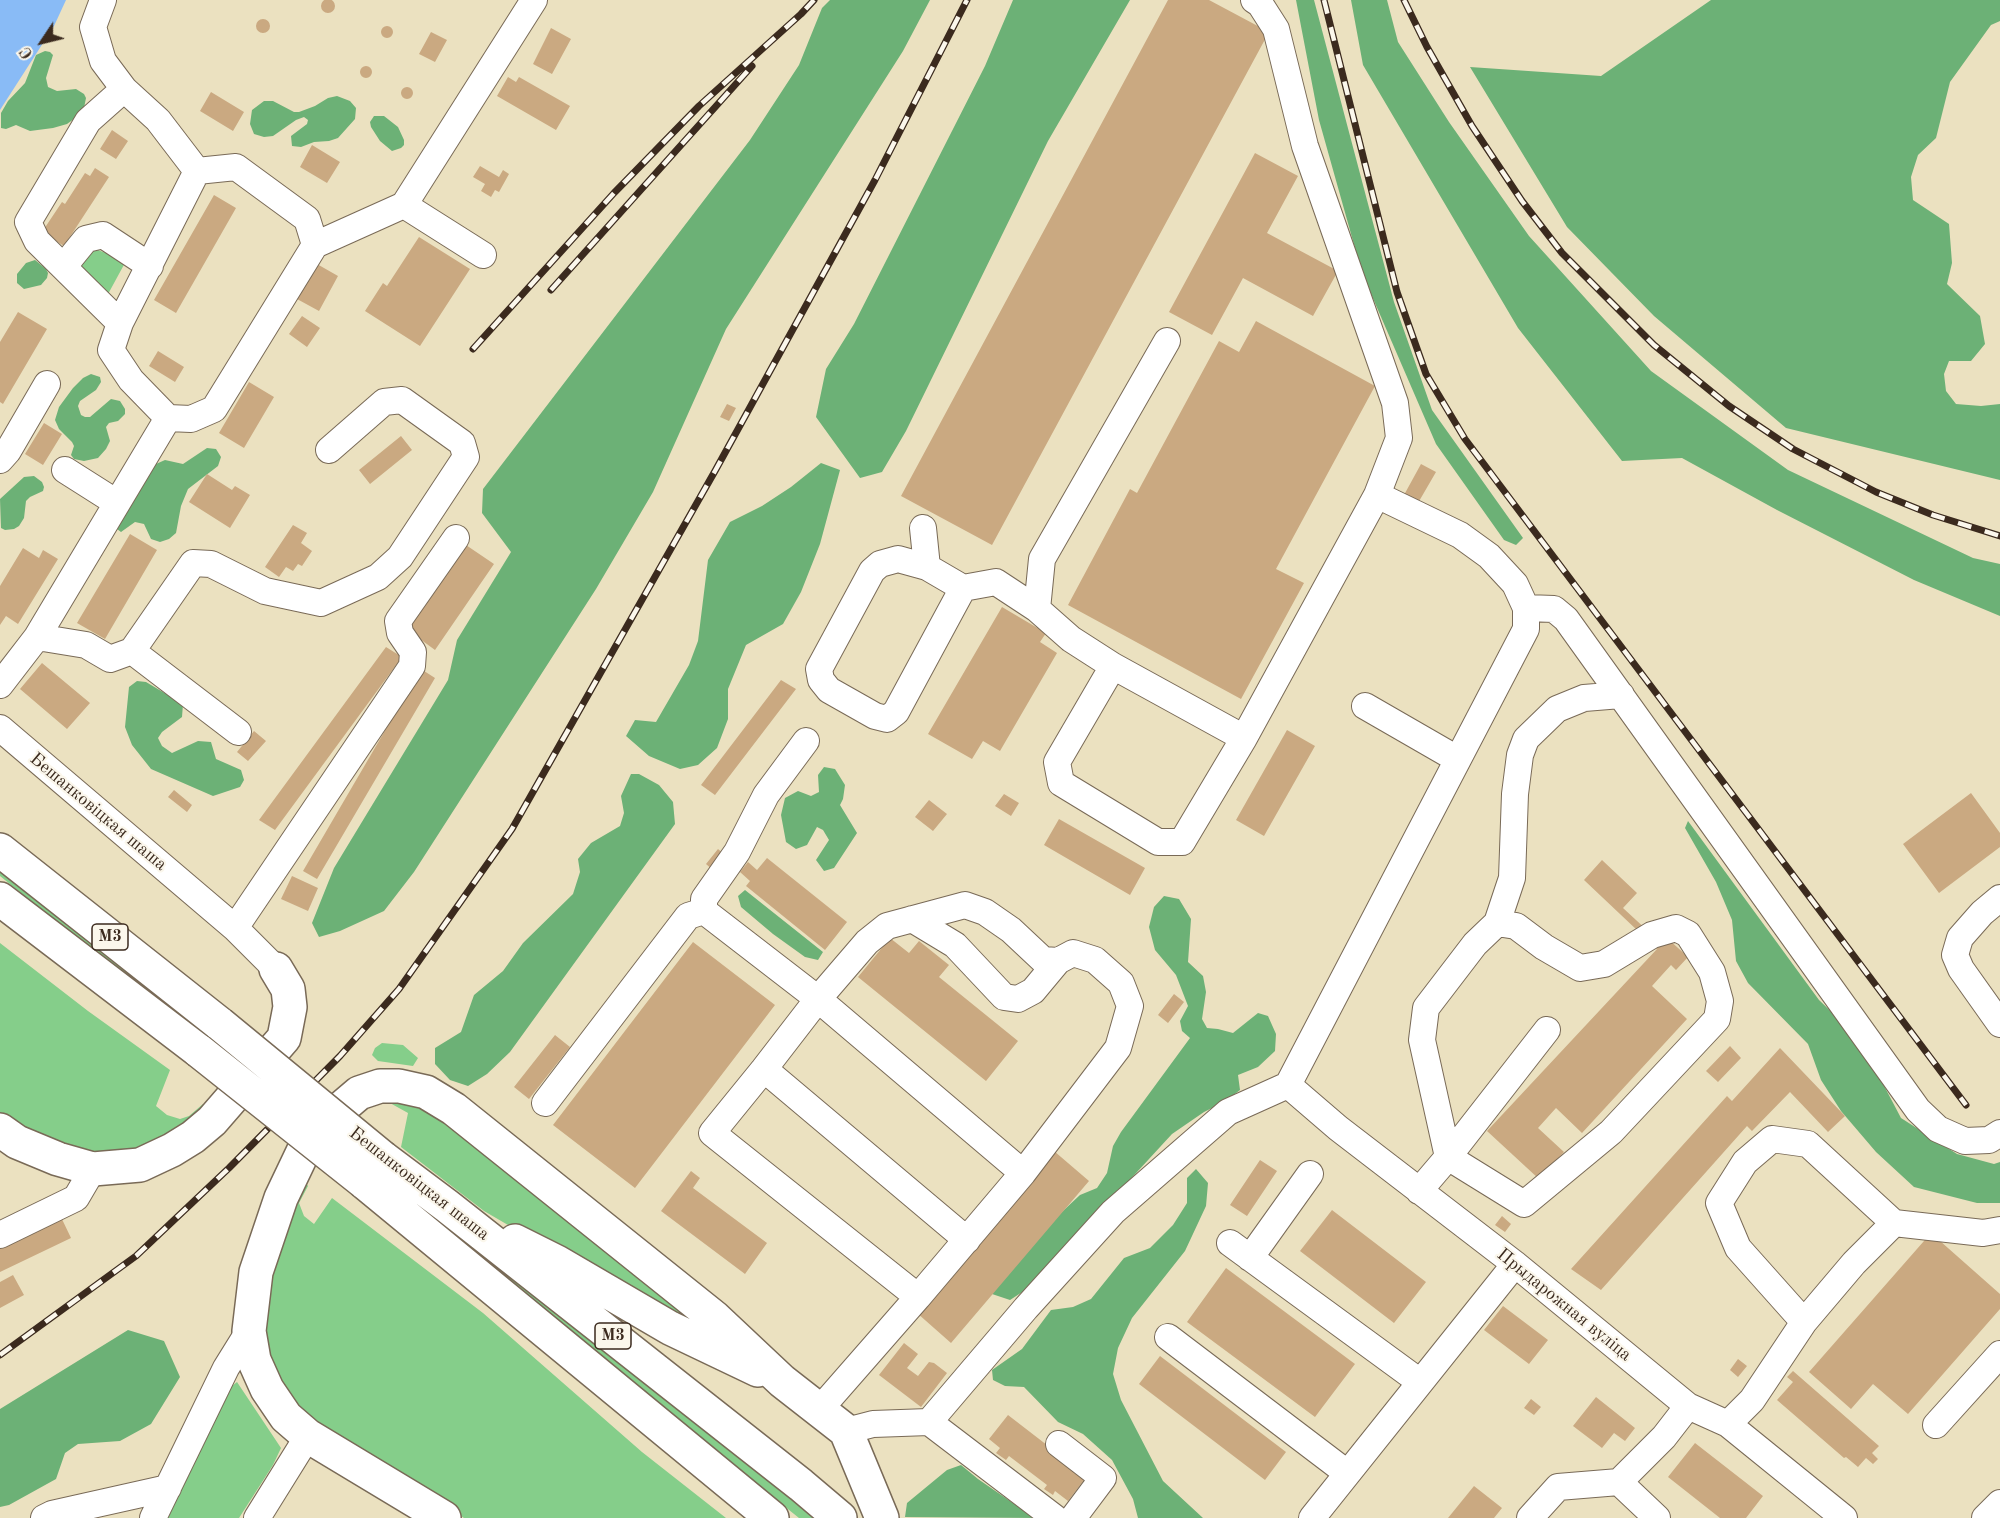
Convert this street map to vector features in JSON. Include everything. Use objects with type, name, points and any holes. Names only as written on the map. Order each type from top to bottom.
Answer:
[{"type":"main road","name":"Бешанковіцкая шаша","points":[[0,850],[220,1024],[373,1170],[764,1513]]},
{"type":"main road","name":"Бешанковіцкая шаша","points":[[0,899],[199,1051],[373,1170],[447,1206],[840,1518]]},
{"type":"main road","points":[[0,1130],[17,1142],[48,1155],[93,1169],[140,1165],[172,1150],[193,1137],[212,1121],[284,1038],[290,1007],[288,989],[276,969]]},
{"type":"main road","points":[[444,1518],[308,1436],[286,1417],[267,1389],[254,1360],[249,1331],[256,1272],[281,1198],[312,1133],[359,1093],[380,1086],[399,1086],[426,1092],[454,1109],[707,1331],[782,1381],[846,1431],[882,1518]]},
{"type":"main road","points":[[447,1206],[557,1262],[707,1331]]},
{"type":"street","points":[[103,0],[93,27],[103,61],[124,89],[158,120],[197,171]]},
{"type":"street","points":[[197,171],[120,323],[111,350],[131,380],[168,418],[191,419],[214,409],[315,245],[404,205],[534,0]]},
{"type":"street","points":[[1113,666],[1057,762],[1061,783],[1158,842],[1182,842],[1244,738],[1377,495],[1399,438],[1395,403],[1305,146],[1276,29],[1260,4],[1254,0]]},
{"type":"street","points":[[120,323],[37,241],[28,222],[88,121],[124,89]]},
{"type":"street","points":[[197,171],[236,167],[307,219],[315,245]]},
{"type":"street","points":[[404,205],[483,255]]},
{"type":"street","points":[[64,266],[86,239],[103,235],[150,267]]},
{"type":"street","points":[[1038,609],[1042,559],[1167,341]]},
{"type":"street","points":[[0,460],[8,451],[47,384]]},
{"type":"street","points":[[37,637],[86,645],[110,659],[132,651],[193,563],[211,564],[265,591],[321,603],[378,577],[400,557],[466,457],[462,443],[402,400],[384,402],[328,450]]},
{"type":"street","points":[[0,685],[37,637],[168,418]]},
{"type":"street","points":[[65,470],[117,503]]},
{"type":"street","points":[[929,1422],[1026,1308],[1113,1212],[1228,1112],[1288,1085],[1526,629],[1526,608],[1515,584],[1489,556],[1460,535],[1377,495]]},
{"type":"street","points":[[923,528],[927,567]]},
{"type":"street","points":[[235,928],[412,666],[413,652],[400,633],[398,621],[456,538]]},
{"type":"street","points":[[963,588],[896,712],[887,719],[875,716],[829,690],[821,680],[819,669],[872,571],[880,564],[898,559],[927,567],[963,588],[996,582],[1038,609],[1071,639],[1113,666],[1244,738]]},
{"type":"street","points":[[1526,608],[1554,609],[1566,619],[1918,1110],[1938,1129],[1965,1141],[1989,1140],[2000,1133]]},
{"type":"street","points":[[132,651],[238,732]]},
{"type":"street","points":[[1497,923],[1516,926],[1544,947],[1580,968],[1604,964],[1652,935],[1676,928],[1688,934],[1712,972],[1720,1000],[1717,1019],[1611,1132],[1524,1204],[1448,1156],[1422,1040],[1426,1008],[1475,944],[1497,923],[1512,878],[1515,794],[1520,755],[1526,739],[1557,709],[1584,698],[1621,695]]},
{"type":"street","points":[[1365,706],[1457,759]]},
{"type":"street","name":"Бешанковіцкая шаша","points":[[0,728],[235,928],[276,969]]},
{"type":"street","points":[[704,911],[705,899],[737,852],[766,795],[806,741]]},
{"type":"street","points":[[2000,898],[1982,913],[1960,938],[1955,955],[1961,969],[2000,1024]]},
{"type":"street","points":[[918,1297],[712,1132],[818,999],[867,942],[887,926],[965,905],[985,912],[1011,930],[1043,960],[1058,962]]},
{"type":"street","points":[[704,911],[818,999],[1023,1173]]},
{"type":"street","points":[[545,1103],[688,916],[704,911]]},
{"type":"street","points":[[820,1409],[1023,1173],[1118,1048],[1130,1006],[1121,983],[1095,960],[1073,953],[1058,962],[1033,991],[1018,999],[1004,997],[956,945],[912,919]]},
{"type":"street","points":[[1419,1191],[1547,1030]]},
{"type":"street","points":[[764,1069],[967,1240]]},
{"type":"street","name":"Прыдарожная вуліца","points":[[1288,1085],[1338,1128],[1515,1264],[1688,1406],[1728,1424],[1844,1518]]},
{"type":"street","points":[[1804,1322],[1738,1248],[1719,1203],[1745,1162],[1772,1139],[1808,1144],[1894,1223],[1983,1233],[2000,1230]]},
{"type":"street","points":[[0,1235],[76,1198],[93,1169]]},
{"type":"street","points":[[1310,1174],[1240,1250],[1420,1382]]},
{"type":"street","points":[[1728,1424],[1752,1400],[1804,1322],[1854,1263],[1894,1223]]},
{"type":"street","points":[[1312,1518],[1515,1264]]},
{"type":"street","points":[[153,1518],[226,1368],[249,1331]]},
{"type":"street","points":[[1168,1338],[1347,1473]]},
{"type":"street","points":[[1936,1425],[2000,1354]]},
{"type":"street","points":[[1530,1518],[1558,1487],[1619,1482],[1664,1437],[1688,1406]]},
{"type":"street","points":[[846,1431],[873,1424],[929,1422],[1060,1517],[1103,1478],[1059,1444]]},
{"type":"street","points":[[257,1518],[308,1436]]},
{"type":"street","points":[[1619,1482],[1657,1518]]},
{"type":"street","points":[[44,1518],[52,1514],[168,1488]]},
{"type":"street","points":[[1985,1518],[2000,1503]]},
{"type":"green space","points":[[830,0],[930,0],[903,51],[726,329],[653,492],[596,589],[414,872],[384,911],[340,931],[319,937],[312,923],[334,868],[448,680],[457,640],[511,552],[482,513],[483,489],[750,140],[799,65],[822,8]]},
{"type":"green space","points":[[1013,0],[1130,0],[1048,141],[906,431],[882,472],[860,478],[816,417],[826,369],[854,324],[985,66]]},
{"type":"green space","points":[[1296,0],[1314,0],[1394,302],[1432,410],[1523,538],[1516,545],[1504,540],[1436,444],[1362,273],[1319,120]]},
{"type":"green space","points":[[1351,0],[1387,0],[1398,42],[1449,122],[1529,236],[1651,371],[1788,470],[1973,558],[2000,564],[2000,616],[1914,580],[1777,510],[1682,458],[1622,461],[1518,328],[1363,65]]},
{"type":"green space","points":[[1711,0],[2000,0],[2000,21],[1991,25],[1950,82],[1936,138],[1918,155],[1911,177],[1913,200],[1949,224],[1952,263],[1947,284],[1980,316],[1985,344],[1971,361],[1949,361],[1944,374],[1946,391],[1956,404],[1981,406],[2000,404],[2000,480],[1786,428],[1654,316],[1567,227],[1470,67],[1601,76]]},
{"type":"green space","points":[[45,51],[53,55],[46,78],[48,87],[57,91],[76,89],[86,98],[84,108],[67,124],[53,128],[30,131],[16,125],[6,129],[1,128],[1,113],[8,101],[25,83],[36,55]]},
{"type":"green space","points":[[337,96],[350,101],[356,108],[355,119],[338,138],[329,141],[314,142],[301,147],[292,146],[291,136],[307,124],[308,120],[304,117],[273,136],[264,137],[254,134],[250,124],[252,110],[264,101],[273,101],[294,112],[299,112]]},
{"type":"green space","points":[[374,116],[384,116],[398,127],[404,140],[401,148],[392,151],[380,141],[371,127],[370,122]]},
{"type":"green space","points":[[98,250],[126,261],[107,296],[81,269],[82,260],[89,252]]},
{"type":"green space","points":[[35,260],[46,269],[47,278],[41,285],[24,289],[17,283],[17,274],[26,263]]},
{"type":"green space","points":[[91,374],[100,377],[101,382],[96,390],[80,401],[78,406],[81,415],[90,417],[111,399],[120,401],[125,414],[118,421],[109,423],[106,427],[110,441],[106,449],[98,458],[84,461],[74,459],[71,455],[74,446],[59,429],[55,420],[59,407],[73,388]]},
{"type":"green space","points":[[207,448],[216,449],[221,457],[218,466],[188,489],[181,506],[176,533],[169,539],[160,542],[151,539],[144,524],[135,522],[121,532],[113,526],[135,483],[156,464],[165,460],[183,464]]},
{"type":"green space","points":[[821,463],[840,470],[820,544],[801,592],[783,624],[746,645],[728,689],[728,719],[717,748],[698,765],[680,769],[649,756],[626,736],[635,720],[656,722],[689,665],[698,641],[708,560],[730,522],[762,506]]},
{"type":"green space","points":[[34,476],[42,482],[43,491],[26,501],[24,518],[19,526],[5,530],[1,528],[0,499],[24,477]]},
{"type":"green space","points":[[137,681],[146,682],[183,704],[182,717],[162,732],[158,738],[162,746],[172,753],[198,741],[211,742],[216,759],[241,770],[244,780],[240,787],[213,796],[151,769],[132,745],[125,727],[129,687]]},
{"type":"green space","points":[[824,767],[835,769],[845,785],[840,805],[857,833],[834,868],[824,871],[816,860],[829,840],[823,830],[817,827],[807,845],[796,849],[786,842],[781,815],[785,798],[798,791],[811,796],[819,792],[818,775]]},
{"type":"green space","points":[[631,774],[639,774],[659,785],[673,802],[675,824],[510,1052],[487,1074],[468,1086],[450,1080],[435,1064],[435,1048],[461,1032],[474,995],[503,971],[523,943],[573,894],[580,872],[578,859],[591,843],[620,826],[624,813],[621,796]]},
{"type":"green space","points":[[1688,821],[1819,1000],[1844,1024],[1881,1080],[1901,1118],[1957,1154],[1994,1164],[2000,1162],[2000,1203],[1977,1203],[1914,1187],[1876,1152],[1841,1111],[1821,1080],[1808,1044],[1748,983],[1736,961],[1732,920],[1716,882],[1685,828]]},
{"type":"green space","points":[[0,862],[203,1023],[195,1033],[0,876]]},
{"type":"green space","points":[[745,890],[823,952],[818,960],[805,957],[741,907],[738,896]]},
{"type":"green space","points":[[1164,896],[1179,899],[1191,919],[1188,962],[1203,976],[1206,992],[1202,1019],[1207,1028],[1233,1033],[1258,1013],[1268,1016],[1276,1034],[1275,1051],[1258,1067],[1238,1075],[1240,1090],[1172,1134],[1033,1285],[1010,1300],[989,1293],[1050,1223],[1080,1195],[1097,1188],[1107,1173],[1113,1146],[1121,1132],[1190,1038],[1182,1031],[1180,1021],[1188,1006],[1176,975],[1155,950],[1149,927],[1154,907]]},
{"type":"green space","points":[[0,943],[88,1011],[170,1070],[156,1106],[167,1115],[180,1119],[189,1116],[203,1104],[208,1109],[162,1144],[109,1155],[50,1142],[0,1117]]},
{"type":"green space","points":[[382,1043],[403,1045],[418,1058],[413,1066],[378,1061],[372,1055],[375,1048]]},
{"type":"green space","points":[[383,1096],[427,1107],[705,1326],[695,1334],[484,1211],[401,1147],[408,1113],[390,1103],[376,1103],[369,1108],[364,1102]]},
{"type":"green space","points":[[1196,1169],[1208,1183],[1206,1206],[1185,1251],[1132,1318],[1118,1348],[1113,1374],[1121,1400],[1163,1481],[1203,1518],[1138,1518],[1133,1499],[1112,1460],[1083,1434],[1058,1422],[1024,1387],[1005,1386],[993,1380],[992,1370],[1022,1349],[1051,1310],[1073,1307],[1091,1299],[1124,1258],[1150,1248],[1173,1225],[1187,1203],[1187,1178]]},
{"type":"green space","points":[[304,1180],[308,1186],[299,1203],[304,1216],[314,1224],[332,1198],[483,1313],[642,1452],[726,1518],[464,1518],[297,1409],[266,1358],[262,1328],[270,1275]]},
{"type":"green space","points":[[400,1182],[818,1518],[799,1518],[393,1191]]},
{"type":"green space","points":[[128,1330],[164,1341],[180,1377],[151,1424],[120,1441],[78,1444],[65,1453],[56,1479],[9,1505],[0,1507],[0,1409]]},
{"type":"green space","points":[[237,1382],[281,1448],[273,1465],[239,1518],[161,1518],[227,1390]]},
{"type":"green space","points":[[961,1465],[1023,1510],[1039,1518],[905,1517],[907,1503],[947,1470]]},
{"type":"water","points":[[0,0],[66,0],[54,26],[0,110]]},
{"type":"building","points":[[328,-1],[333,1],[335,6],[333,11],[328,13],[323,11],[321,6],[323,1]]},
{"type":"building","points":[[1168,0],[1209,0],[1269,32],[992,545],[901,496]]},
{"type":"building","points":[[263,19],[268,21],[270,26],[268,31],[263,33],[258,31],[256,26],[258,21]]},
{"type":"building","points":[[389,26],[393,32],[389,38],[385,38],[381,30]]},
{"type":"building","points":[[551,28],[571,39],[552,74],[533,64]]},
{"type":"building","points":[[431,32],[447,40],[435,62],[419,54]]},
{"type":"building","points":[[366,66],[372,72],[366,78],[360,72]]},
{"type":"building","points":[[508,77],[516,82],[519,77],[570,106],[556,130],[497,96]]},
{"type":"building","points":[[407,87],[413,93],[407,99],[401,93]]},
{"type":"building","points":[[211,92],[244,112],[233,131],[200,111]]},
{"type":"building","points":[[112,130],[128,141],[116,159],[100,149]]},
{"type":"building","points":[[312,145],[340,162],[327,183],[300,167]]},
{"type":"building","points":[[1255,153],[1298,176],[1267,233],[1338,271],[1313,316],[1243,278],[1212,335],[1169,312]]},
{"type":"building","points":[[480,166],[499,177],[503,170],[509,174],[499,192],[495,190],[491,197],[481,191],[485,184],[473,177]]},
{"type":"building","points":[[95,168],[109,177],[64,246],[42,232],[62,202],[65,204],[85,173],[90,176]]},
{"type":"building","points":[[214,195],[236,208],[176,313],[154,300]]},
{"type":"building","points":[[419,237],[470,269],[420,346],[365,311],[383,283],[387,286]]},
{"type":"building","points":[[317,264],[338,276],[319,311],[297,299]]},
{"type":"building","points":[[18,312],[47,329],[3,404],[0,402],[0,342]]},
{"type":"building","points":[[302,316],[320,328],[307,347],[289,334]]},
{"type":"building","points":[[1256,321],[1375,386],[1276,569],[1304,583],[1241,699],[1068,605],[1130,489],[1137,493],[1219,341],[1239,352]]},
{"type":"building","points":[[158,351],[184,367],[175,382],[149,366]]},
{"type":"building","points":[[249,382],[274,397],[244,448],[219,433]]},
{"type":"building","points":[[727,404],[736,408],[729,421],[720,417]]},
{"type":"building","points":[[44,423],[62,434],[43,465],[25,454]]},
{"type":"building","points":[[401,436],[412,450],[370,484],[359,470]]},
{"type":"building","points":[[1421,464],[1436,472],[1418,503],[1404,495]]},
{"type":"building","points":[[207,474],[232,490],[235,486],[250,495],[230,528],[189,502]]},
{"type":"building","points":[[293,525],[307,533],[301,543],[312,551],[302,566],[298,564],[293,571],[286,567],[279,577],[265,567]]},
{"type":"building","points":[[130,534],[157,550],[105,639],[77,623]]},
{"type":"building","points":[[463,543],[494,564],[435,650],[405,628]]},
{"type":"building","points":[[23,548],[39,558],[43,550],[58,559],[18,624],[6,616],[0,625],[0,586]]},
{"type":"building","points":[[1002,607],[1046,633],[1040,642],[1057,653],[1000,751],[983,741],[972,759],[928,734]]},
{"type":"building","points":[[386,647],[402,657],[275,830],[259,820]]},
{"type":"building","points":[[42,663],[90,703],[67,729],[20,689]]},
{"type":"building","points":[[421,669],[435,678],[317,879],[303,871]]},
{"type":"building","points":[[781,680],[796,689],[715,795],[701,785]]},
{"type":"building","points":[[1287,730],[1315,746],[1264,836],[1236,820]]},
{"type":"building","points":[[254,731],[266,741],[248,761],[237,752]]},
{"type":"building","points":[[174,790],[192,805],[187,812],[168,797]]},
{"type":"building","points":[[1971,793],[2000,833],[2000,847],[1939,893],[1903,844]]},
{"type":"building","points":[[1004,794],[1019,803],[1011,816],[995,806]]},
{"type":"building","points":[[929,800],[947,814],[933,831],[915,817]]},
{"type":"building","points":[[1059,819],[1145,868],[1130,895],[1044,845]]},
{"type":"building","points":[[718,849],[726,856],[714,871],[706,864]]},
{"type":"building","points":[[767,858],[847,922],[825,950],[746,886],[750,881],[740,872],[748,862],[757,870]]},
{"type":"building","points":[[1602,860],[1637,893],[1623,908],[1662,944],[1667,938],[1688,957],[1676,970],[1671,965],[1652,986],[1687,1019],[1582,1133],[1556,1108],[1538,1128],[1564,1152],[1539,1179],[1487,1131],[1657,949],[1584,880]]},
{"type":"building","points":[[292,876],[318,888],[308,911],[281,899]]},
{"type":"building","points":[[890,938],[909,953],[919,941],[949,965],[939,977],[1018,1041],[986,1081],[858,977]]},
{"type":"building","points":[[693,942],[775,1005],[635,1188],[553,1125]]},
{"type":"building","points":[[1174,994],[1184,1002],[1168,1023],[1158,1015]]},
{"type":"building","points":[[555,1035],[570,1047],[529,1099],[514,1087]]},
{"type":"building","points":[[1730,1046],[1741,1058],[1718,1082],[1706,1071]]},
{"type":"building","points":[[1780,1048],[1845,1116],[1828,1132],[1790,1092],[1752,1131],[1747,1126],[1601,1290],[1571,1269],[1727,1096],[1732,1101]]},
{"type":"building","points":[[1054,1151],[1089,1181],[951,1343],[917,1313]]},
{"type":"building","points":[[1260,1160],[1277,1171],[1247,1216],[1230,1205]]},
{"type":"building","points":[[691,1171],[700,1178],[693,1188],[767,1243],[745,1274],[661,1211]]},
{"type":"building","points":[[1332,1210],[1426,1282],[1394,1323],[1300,1251]]},
{"type":"building","points":[[60,1215],[71,1238],[0,1272],[0,1243]]},
{"type":"building","points":[[1502,1216],[1511,1224],[1505,1232],[1495,1225]]},
{"type":"building","points":[[1931,1233],[2000,1294],[2000,1309],[1908,1414],[1873,1384],[1851,1409],[1809,1372]]},
{"type":"building","points":[[1226,1268],[1355,1364],[1315,1417],[1187,1322]]},
{"type":"building","points":[[13,1275],[24,1295],[0,1308],[0,1282]]},
{"type":"building","points":[[1503,1306],[1548,1340],[1529,1364],[1484,1330]]},
{"type":"building","points":[[904,1343],[918,1354],[907,1368],[918,1376],[929,1362],[947,1373],[921,1407],[879,1375]]},
{"type":"building","points":[[1160,1356],[1286,1452],[1265,1480],[1139,1384]]},
{"type":"building","points":[[1738,1359],[1747,1366],[1738,1377],[1730,1370]]},
{"type":"building","points":[[1793,1371],[1879,1446],[1872,1453],[1878,1459],[1873,1464],[1866,1458],[1858,1467],[1846,1457],[1844,1458],[1777,1400],[1793,1382],[1787,1377]]},
{"type":"building","points":[[1596,1397],[1635,1428],[1625,1441],[1614,1433],[1602,1448],[1573,1426]]},
{"type":"building","points":[[1531,1399],[1541,1407],[1534,1415],[1524,1408]]},
{"type":"building","points":[[1008,1415],[1087,1476],[1068,1501],[1055,1491],[1053,1495],[1044,1489],[1047,1485],[1009,1456],[1006,1460],[996,1453],[1000,1448],[989,1439]]},
{"type":"building","points":[[1695,1443],[1763,1496],[1746,1518],[1720,1518],[1668,1477]]},
{"type":"building","points":[[1474,1486],[1502,1508],[1494,1518],[1448,1518]]},
{"type":"railway","points":[[473,349],[614,193],[699,106],[814,0]]},
{"type":"railway","points":[[0,1355],[136,1256],[229,1168],[340,1056],[399,989],[512,829],[715,471],[875,180],[967,0]]},
{"type":"railway","points":[[1324,0],[1397,292],[1426,374],[1465,439],[1966,1105]]},
{"type":"railway","points":[[1404,0],[1427,47],[1472,126],[1522,201],[1562,253],[1654,345],[1729,406],[1793,449],[1876,492],[1933,515],[2000,536]]},
{"type":"railway","points":[[551,290],[752,66]]}]
